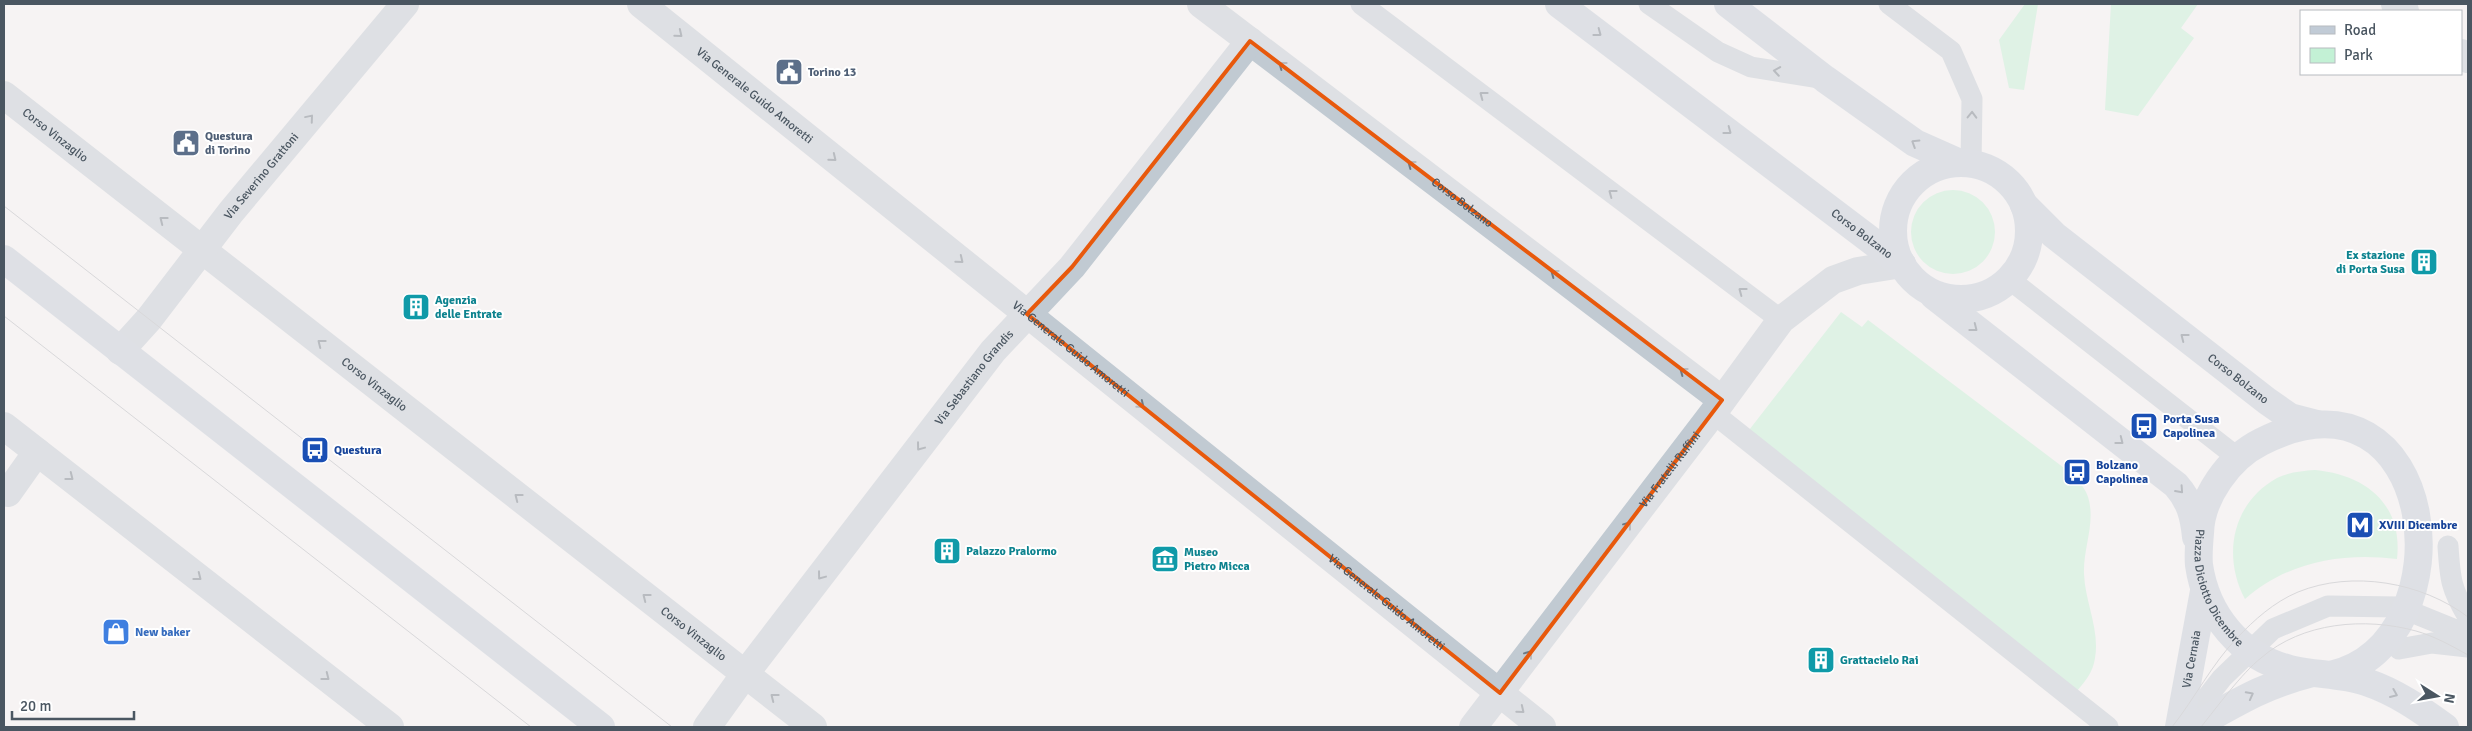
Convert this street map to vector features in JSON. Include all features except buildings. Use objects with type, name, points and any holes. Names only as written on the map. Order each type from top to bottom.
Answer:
[{"type":"street","name":"Via Severino Grattoni","points":[[120,351],[149,319],[202,250],[406,4]]},
{"type":"street","name":"Via Generale Guido Amoretti","points":[[642,4],[1542,727]]},
{"type":"street","name":"Corso Bolzano","points":[[1201,4],[1718,407]]},
{"type":"street","name":"Corso Bolzano","points":[[1559,4],[1902,264]]},
{"type":"street","points":[[1728,4],[1825,79],[1915,143],[1965,163],[1988,168],[2015,189],[2024,205],[2028,218],[2027,244],[2021,262],[2009,279],[1988,294],[1962,299],[1944,297],[1922,287]]},
{"type":"street","name":"Via Sebastiano Grandis","points":[[744,674],[994,351],[1072,267],[1250,41]]},
{"type":"street","name":"Corso Vinzaglio","points":[[4,96],[813,727]]},
{"type":"street","points":[[1965,163],[1946,165],[1920,176],[1902,197],[1893,224],[1893,239],[1902,264],[1922,287],[2176,485],[2186,497],[2194,517],[2198,563]]},
{"type":"street","name":"Corso Bolzano","points":[[2024,205],[2054,235],[2268,402],[2290,417],[2321,425]]},
{"type":"street","points":[[4,260],[602,727]]},
{"type":"street","name":"Via Fratelli Ruffini","points":[[1473,727],[1718,407],[1781,320],[1833,280],[1858,271],[1902,264]]},
{"type":"street","name":"Piazza Diciotto Dicembre","points":[[2321,674],[2372,665],[2399,649],[2428,618],[2437,600],[2445,576],[2450,528],[2418,469],[2392,446],[2360,430],[2321,425],[2300,427],[2276,434],[2254,445],[2238,458],[2223,475],[2209,499],[2200,526],[2198,563],[2204,591],[2221,623],[2235,639],[2260,658],[2286,668],[2321,674],[2364,681],[2404,698],[2445,727]]},
{"type":"street","points":[[4,426],[390,727]]},
{"type":"street","points":[[8,493],[38,452]]},
{"type":"street","name":"Via Cernaia","points":[[2179,727],[2204,591]]},
{"type":"street","points":[[707,727],[744,674]]},
{"type":"street","points":[[2193,727],[2255,691],[2286,680],[2321,674]]},
{"type":"lane","points":[[1362,4],[1781,320]]},
{"type":"lane","points":[[1649,4],[1718,52],[1751,67],[1825,79]]},
{"type":"lane","points":[[1889,4],[1951,51],[1972,99],[1965,163]]},
{"type":"lane","points":[[2009,279],[2238,458]]},
{"type":"lane","points":[[1718,407],[2108,727]]},
{"type":"lane","points":[[2450,528],[2450,577],[2453,592],[2468,617]]},
{"type":"lane","name":"Piazza Diciotto Dicembre","points":[[2184,727],[2222,678],[2273,629],[2328,606],[2398,607],[2468,635]]},
{"type":"lane","points":[[2399,649],[2432,643],[2468,646]]},
{"type":"highlighted area","points":[[1250,41],[1722,400],[1500,693],[1027,314],[1072,267]]},
{"type":"green space","points":[[2025,4],[2038,4],[2024,90],[2009,88],[1999,40]]},
{"type":"green space","points":[[2111,4],[2198,4],[2181,28],[2194,38],[2138,116],[2105,110]]},
{"type":"green space","points":[[1953,190],[1969,193],[1983,202],[1992,216],[1995,232],[1992,248],[1983,262],[1969,271],[1953,274],[1937,271],[1923,262],[1914,248],[1911,232],[1914,216],[1923,202],[1937,193]]},
{"type":"green space","points":[[1841,312],[1862,327],[1868,320],[2076,477],[2084,489],[2088,497],[2091,516],[2084,574],[2096,637],[2096,648],[2091,672],[2077,691],[1746,434]]},
{"type":"green space","points":[[2315,470],[2350,478],[2365,486],[2377,496],[2387,508],[2394,523],[2397,540],[2397,559],[2356,557],[2316,562],[2279,576],[2261,586],[2245,599],[2234,565],[2233,548],[2241,516],[2250,501],[2277,478],[2291,473]]},
{"type":"tram line","points":[[4,206],[672,727]]},
{"type":"tram line","points":[[4,316],[531,727]]},
{"type":"tram line","points":[[2172,727],[2237,638],[2265,612],[2298,592],[2319,585],[2341,582],[2386,583],[2430,595],[2468,617]]},
{"type":"tram line","points":[[2201,727],[2238,681],[2261,658],[2277,646],[2315,630],[2355,624],[2376,624],[2396,627],[2429,636],[2468,655]]},
{"type":"place","name":"Torino 13","points":[[789,72]]},
{"type":"place","name":"Questura di Torino","points":[[186,143]]},
{"type":"place","name":"Ex stazione di Porta Susa","points":[[2424,262]]},
{"type":"place","name":"Agenzia delle Entrate","points":[[416,307]]},
{"type":"place","name":"Porta Susa Capolinea","points":[[2144,426]]},
{"type":"place","name":"Questura","points":[[315,450]]},
{"type":"place","name":"Bolzano Capolinea","points":[[2077,472]]},
{"type":"place","name":"XVIII Dicembre","points":[[2360,525]]},
{"type":"place","name":"Palazzo Pralormo","points":[[947,551]]},
{"type":"place","name":"Museo Pietro Micca","points":[[1165,559]]},
{"type":"place","name":"New baker","points":[[116,632]]},
{"type":"place","name":"Grattacielo Rai","points":[[1821,660]]}]
